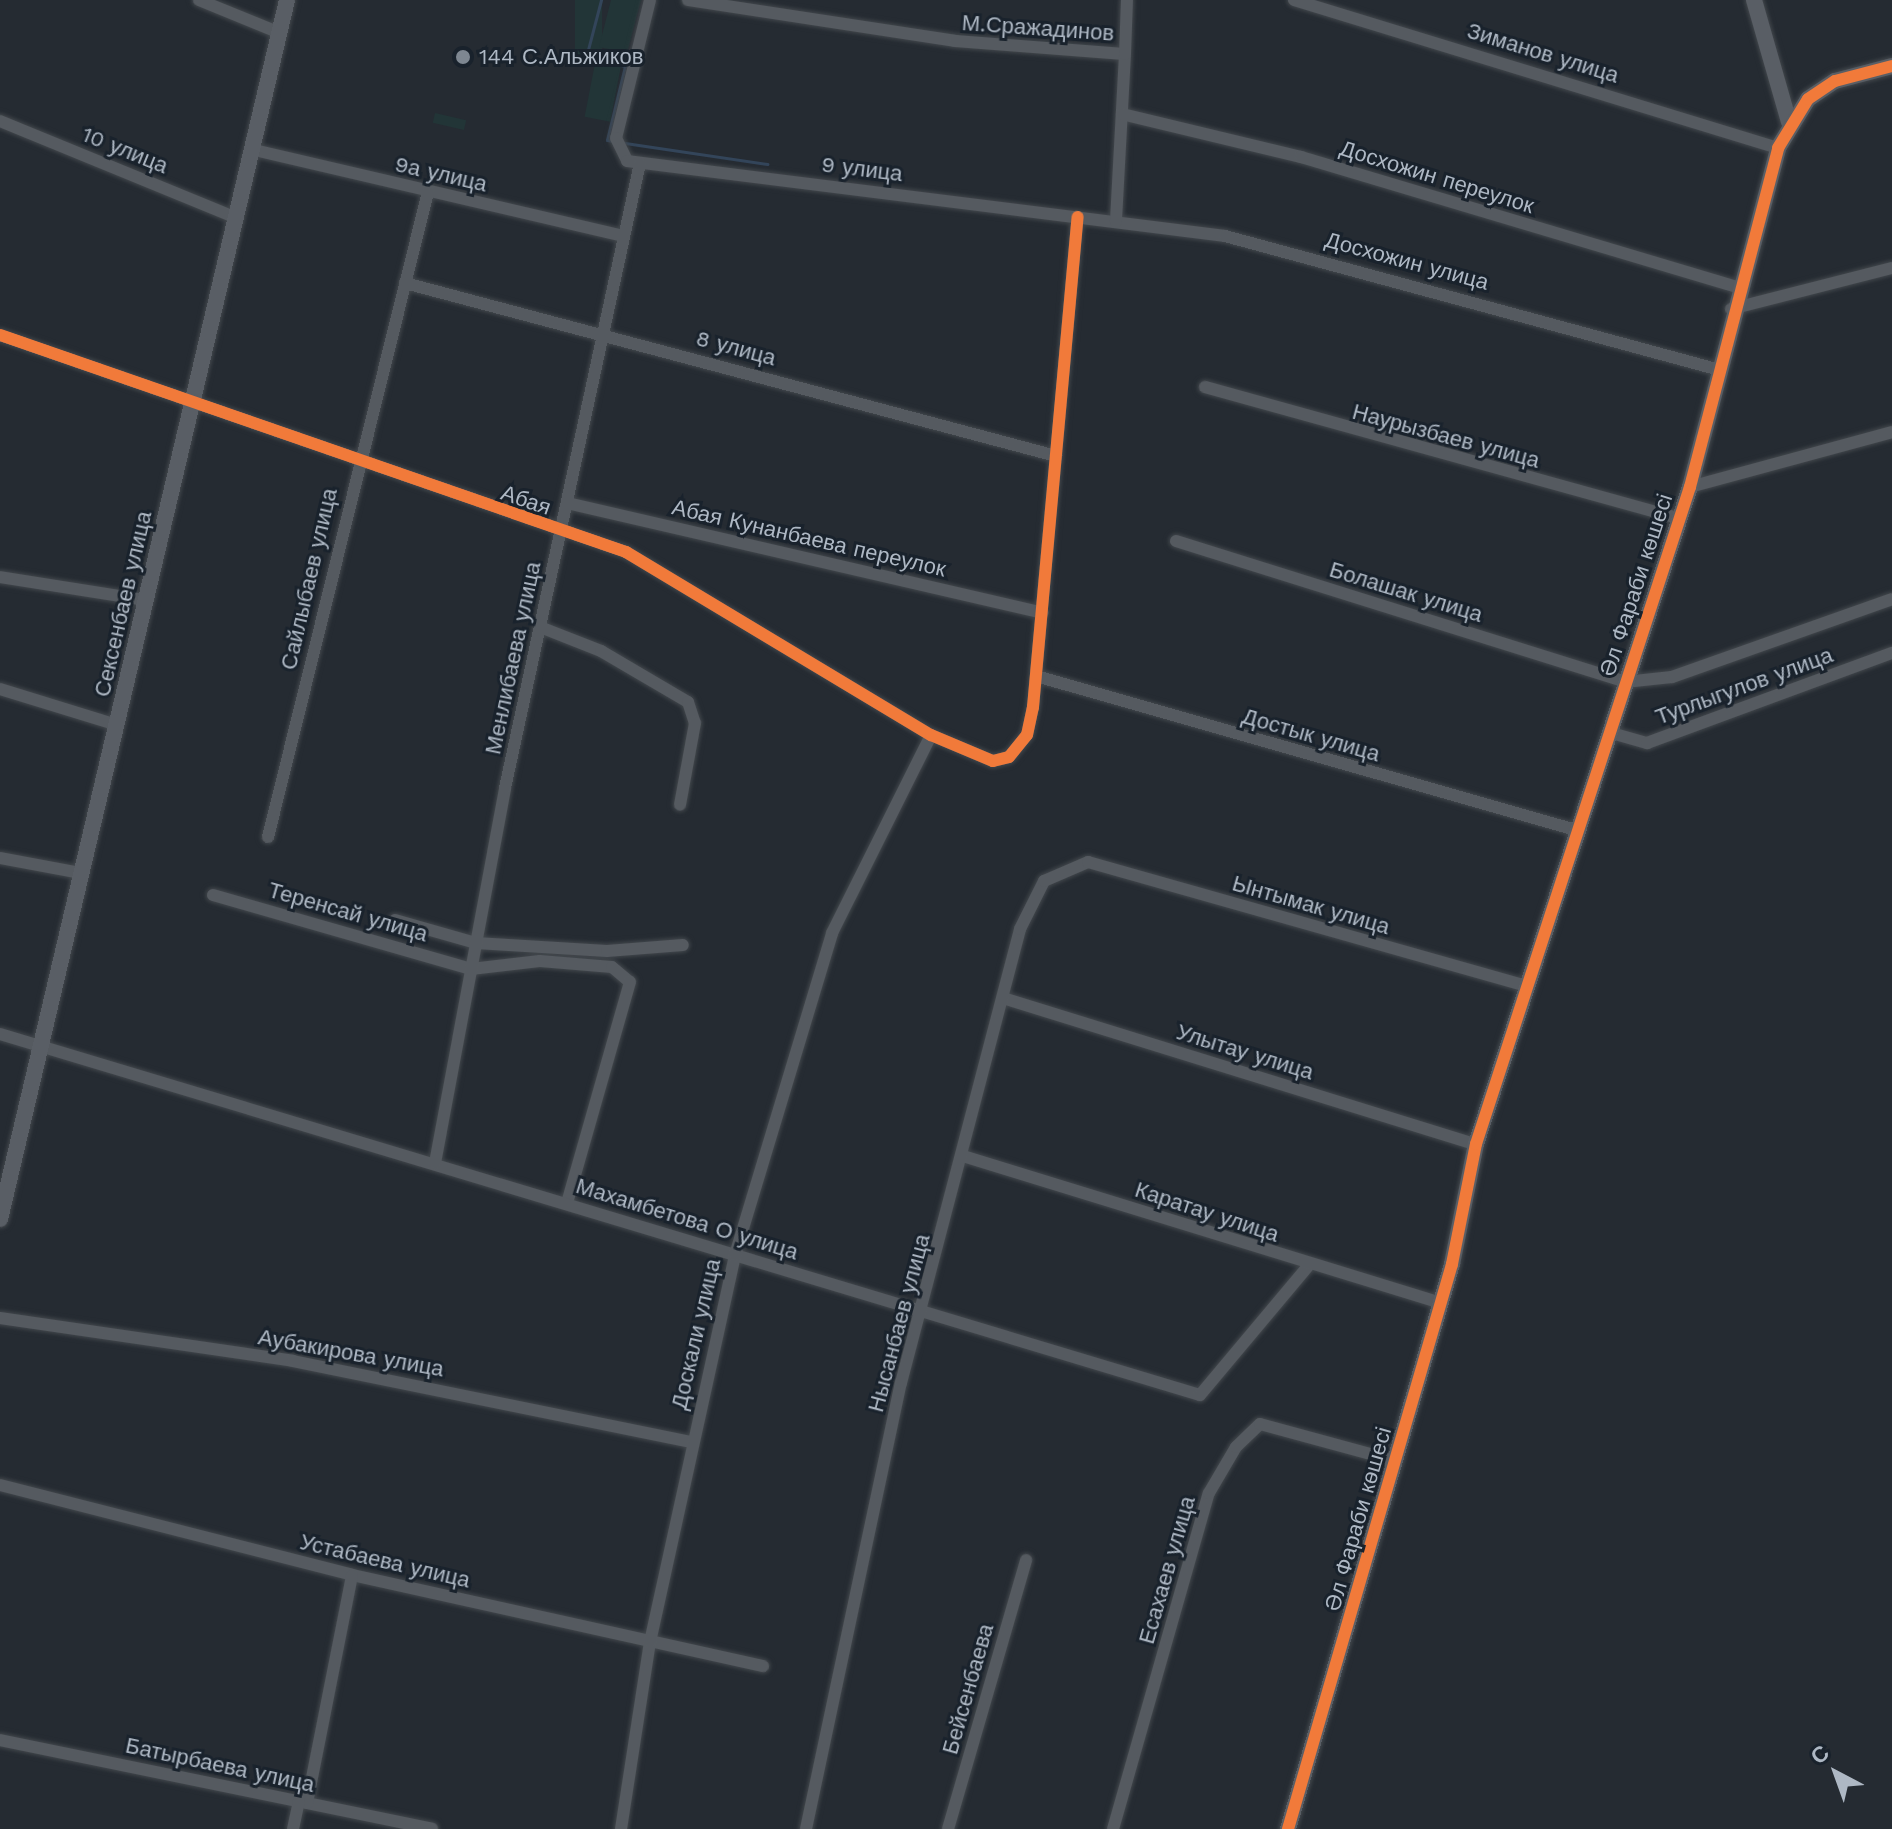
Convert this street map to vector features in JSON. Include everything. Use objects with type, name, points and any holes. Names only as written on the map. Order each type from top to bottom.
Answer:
[{"type":"street","points":[[199,0],[280,33]]},
{"type":"street","name":"Сексенбаев улица","points":[[0,1219],[2,1200],[287,0]]},
{"type":"street","points":[[640,163],[621,155],[616,138],[650,0]]},
{"type":"street","name":"М.Сражадинов","points":[[688,0],[940,40],[1125,54],[1116,222]]},
{"type":"street","points":[[1125,54],[1127,0]]},
{"type":"street","name":"Зиманов улица","points":[[1294,0],[1778,148]]},
{"type":"street","points":[[1754,0],[1789,122]]},
{"type":"street","name":"Әл Фараби көшесі","points":[[1288,1829],[1441,1303],[1476,1144],[1524,985],[1690,487],[1720,370],[1731,309],[1778,148],[1789,122],[1835,81],[1892,66]]},
{"type":"street","name":"Досхожин переулок","points":[[1122,114],[1301,157],[1737,287]]},
{"type":"street","name":"10 улица","points":[[0,121],[234,217]]},
{"type":"street","name":"9а улица","points":[[250,149],[624,236]]},
{"type":"street","name":"9 улица","points":[[640,163],[1078,217]]},
{"type":"street","name":"Менлибаева улица","points":[[435,1163],[540,627],[640,163]]},
{"type":"street","name":"Сайлыбаев улица","points":[[268,837],[357,461],[428,192]]},
{"type":"street","points":[[1036,676],[1078,217]]},
{"type":"street","name":"Досхожин улица","points":[[1078,217],[1225,236],[1431,286],[1720,370]]},
{"type":"street","points":[[1731,309],[1892,268]]},
{"type":"street","name":"8 улица","points":[[405,283],[603,333],[1056,456]]},
{"type":"street","name":"Абая","points":[[0,335],[561,533],[626,552],[931,735],[977,756],[1009,757],[1027,735],[1036,676]]},
{"type":"street","name":"Наурызбаев улица","points":[[1205,387],[1678,518]]},
{"type":"street","points":[[1690,487],[1892,432]]},
{"type":"street","name":"Абая Кунанбаева переулок","points":[[567,503],[1042,613]]},
{"type":"street","name":"Болашак улица","points":[[1176,541],[1625,682]]},
{"type":"street","points":[[0,577],[146,600]]},
{"type":"street","name":"Турлыгулов улица","points":[[1625,682],[1672,677],[1892,599]]},
{"type":"street","points":[[540,627],[601,651],[688,702],[695,723],[680,805]]},
{"type":"street","name":"Турлыгулов улица","points":[[1608,732],[1647,743],[1892,653]]},
{"type":"street","name":"Достык улица","points":[[1036,676],[1576,830]]},
{"type":"street","points":[[0,689],[117,725]]},
{"type":"street","name":"Доскали улица","points":[[621,1829],[650,1642],[735,1255],[832,933],[931,735]]},
{"type":"street","points":[[0,858],[81,873]]},
{"type":"street","name":"Ынтымак улица","points":[[1088,862],[1524,985]]},
{"type":"street","name":"Нысанбаев улица","points":[[806,1829],[901,1383],[924,1312],[1020,929],[1044,881],[1088,862]]},
{"type":"street","name":"Теренсай улица","points":[[213,895],[471,969]]},
{"type":"street","name":"Теренсай улица","points":[[395,920],[476,943],[607,951],[683,945]]},
{"type":"street","points":[[471,969],[540,961],[612,967],[630,982],[567,1203]]},
{"type":"street","name":"Улытау улица","points":[[1003,998],[1476,1144]]},
{"type":"street","name":"Махамбетова О улица","points":[[0,1034],[1200,1395],[1309,1265]]},
{"type":"street","name":"Каратау улица","points":[[963,1156],[1309,1265],[1441,1303]]},
{"type":"street","name":"Аубакирова улица","points":[[0,1318],[293,1361],[692,1442]]},
{"type":"street","name":"Есахаев улица","points":[[1113,1829],[1209,1493],[1236,1447],[1260,1424],[1396,1461]]},
{"type":"street","name":"Устабаева улица","points":[[0,1485],[352,1575],[763,1666]]},
{"type":"street","name":"Бейсенбаева","points":[[948,1829],[1026,1560]]},
{"type":"street","points":[[293,1829],[303,1802],[352,1575]]},
{"type":"street","name":"Батырбаева улица","points":[[0,1740],[432,1829]]},
{"type":"shaded area","points":[[575,0],[602,0],[602,55],[575,55]]},
{"type":"shaded area","points":[[611,0],[641,0],[627,53],[599,47]]},
{"type":"shaded area","points":[[597,53],[623,58],[610,122],[585,117]]},
{"type":"shaded area","points":[[435,113],[466,120],[464,130],[433,123]]},
{"type":"waterway","points":[[601,0],[586,57],[625,66],[607,140],[613,141]]},
{"type":"waterway","points":[[625,143],[767,164]]},
{"type":"cycle path","points":[[1288,1829],[1452,1264],[1476,1144],[1690,487],[1778,148],[1808,99],[1835,81],[1892,66]]},
{"type":"cycle path","points":[[0,335],[626,552],[931,735],[993,761],[1009,757],[1027,735],[1033,707],[1078,217]]},
{"type":"place","name":"144 С.Альжиков","points":[[463,57]]}]
